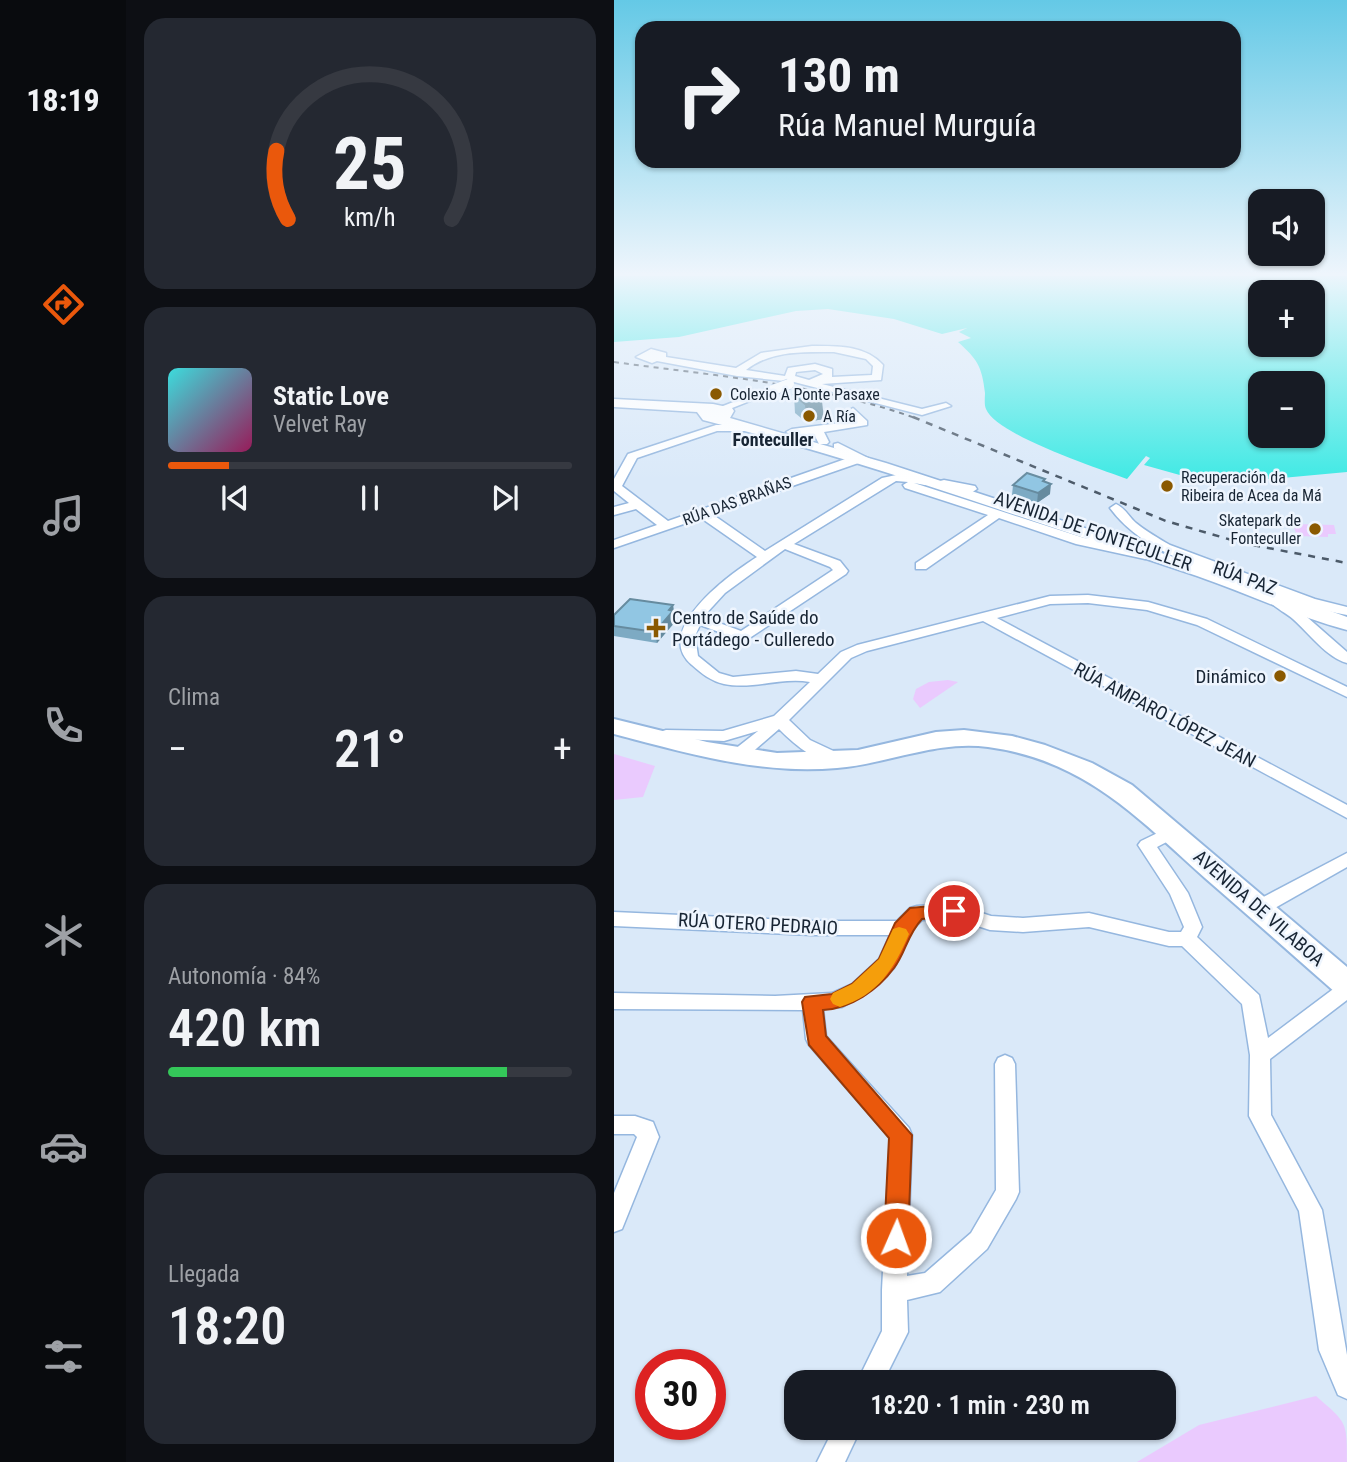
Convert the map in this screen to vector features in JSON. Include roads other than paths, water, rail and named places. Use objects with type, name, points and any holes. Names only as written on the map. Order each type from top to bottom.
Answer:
[{"type":"highway","name":"AVENIDA DE VILABOA","points":[[614,726],[736,757],[775,762],[838,760],[888,753],[943,738],[963,737],[1002,742],[1044,755],[1106,779],[1172,832],[1347,987]]},
{"type":"main road","name":"AVENIDA DE FONTECULLER","points":[[614,405],[717,415],[792,435],[1086,539],[1247,587],[1324,617],[1347,621]]},
{"type":"main road","name":"AVENIDA DE FONTECULLER","points":[[792,435],[826,439],[1347,621]]},
{"type":"main road","points":[[1024,507],[1086,539]]},
{"type":"street","points":[[667,526],[615,487],[632,456],[773,390],[800,382],[877,377],[879,373],[877,366],[856,352],[822,347],[782,350],[762,355],[737,373]]},
{"type":"street","points":[[659,359],[800,382],[922,412],[946,406]]},
{"type":"street","points":[[826,439],[863,423],[853,411]]},
{"type":"street","name":"AVENIDA DE FONTECULLER","points":[[826,439],[859,458]]},
{"type":"street","name":"RÚA DAS BRAÑAS","points":[[614,544],[859,458]]},
{"type":"street","points":[[820,679],[792,684],[776,680],[717,678],[694,664],[688,650],[689,632],[699,610],[728,582],[896,473],[971,489]]},
{"type":"street","points":[[896,473],[997,514],[1086,539]]},
{"type":"street","points":[[614,511],[639,504]]},
{"type":"street","name":"RÚA PAZ","points":[[1116,508],[1121,517],[1146,536],[1177,552],[1320,607],[1347,611]]},
{"type":"street","points":[[704,513],[766,557]]},
{"type":"street","points":[[921,566],[997,514]]},
{"type":"street","points":[[655,516],[681,521]]},
{"type":"street","points":[[695,619],[743,636],[841,571],[835,564],[785,545]]},
{"type":"street","points":[[1247,587],[1288,607],[1315,635],[1347,659]]},
{"type":"street","points":[[736,757],[846,655],[862,648],[1050,600],[1088,599],[1148,606],[1202,622],[1347,693]]},
{"type":"street","name":"RÚA AMPARO LÓPEZ JEAN","points":[[983,616],[1347,812]]},
{"type":"street","points":[[776,680],[800,699]]},
{"type":"street","points":[[614,726],[697,738],[739,733],[780,719]]},
{"type":"street","points":[[780,719],[793,736],[813,750],[838,760]]},
{"type":"street","points":[[1172,832],[1147,845],[1179,893],[1193,927],[1187,939]]},
{"type":"street","points":[[1259,908],[1347,859]]},
{"type":"street","points":[[614,910],[673,920]]},
{"type":"street","points":[[614,1001],[835,1001],[859,989],[887,964],[902,928],[917,913],[954,911],[990,923],[1023,925],[1089,920],[1169,939],[1187,939],[1252,1001],[1260,1055],[1260,1116],[1310,1210],[1332,1350],[1347,1386]]},
{"type":"street","name":"RÚA OTERO PEDRAIO","points":[[614,919],[812,928],[902,928]]},
{"type":"street","points":[[1260,1055],[1347,987]]},
{"type":"street","points":[[812,1002],[816,1039],[900,1135],[893,1290],[895,1332],[877,1370]]},
{"type":"street","points":[[893,1290],[931,1284],[979,1241],[1008,1192],[1005,1064]]},
{"type":"street","points":[[614,1221],[647,1146],[648,1138],[645,1129],[625,1125]]},
{"type":"street","points":[[831,1462],[842,1440]]},
{"type":"railway","points":[[614,362],[806,389],[917,419]]},
{"type":"railway","points":[[913,417],[917,419]]},
{"type":"railway","points":[[917,419],[1166,521],[1242,543],[1347,563]]},
{"type":"place","name":"Colexio A Ponte Pasaxe","points":[[716,394]]},
{"type":"place","name":"A Ría","points":[[809,416]]},
{"type":"place","name":"Recuperación da Ribeira de Acea da Má","points":[[1167,486]]},
{"type":"place","name":"Skatepark de Fonteculler","points":[[1315,529]]},
{"type":"place","name":"Centro de Saúde do Portádego - Culleredo","points":[[656,628]]},
{"type":"place","name":"Dinámico","points":[[1280,676]]},
{"type":"district","name":"Fonteculler","points":[[773,439]]}]
